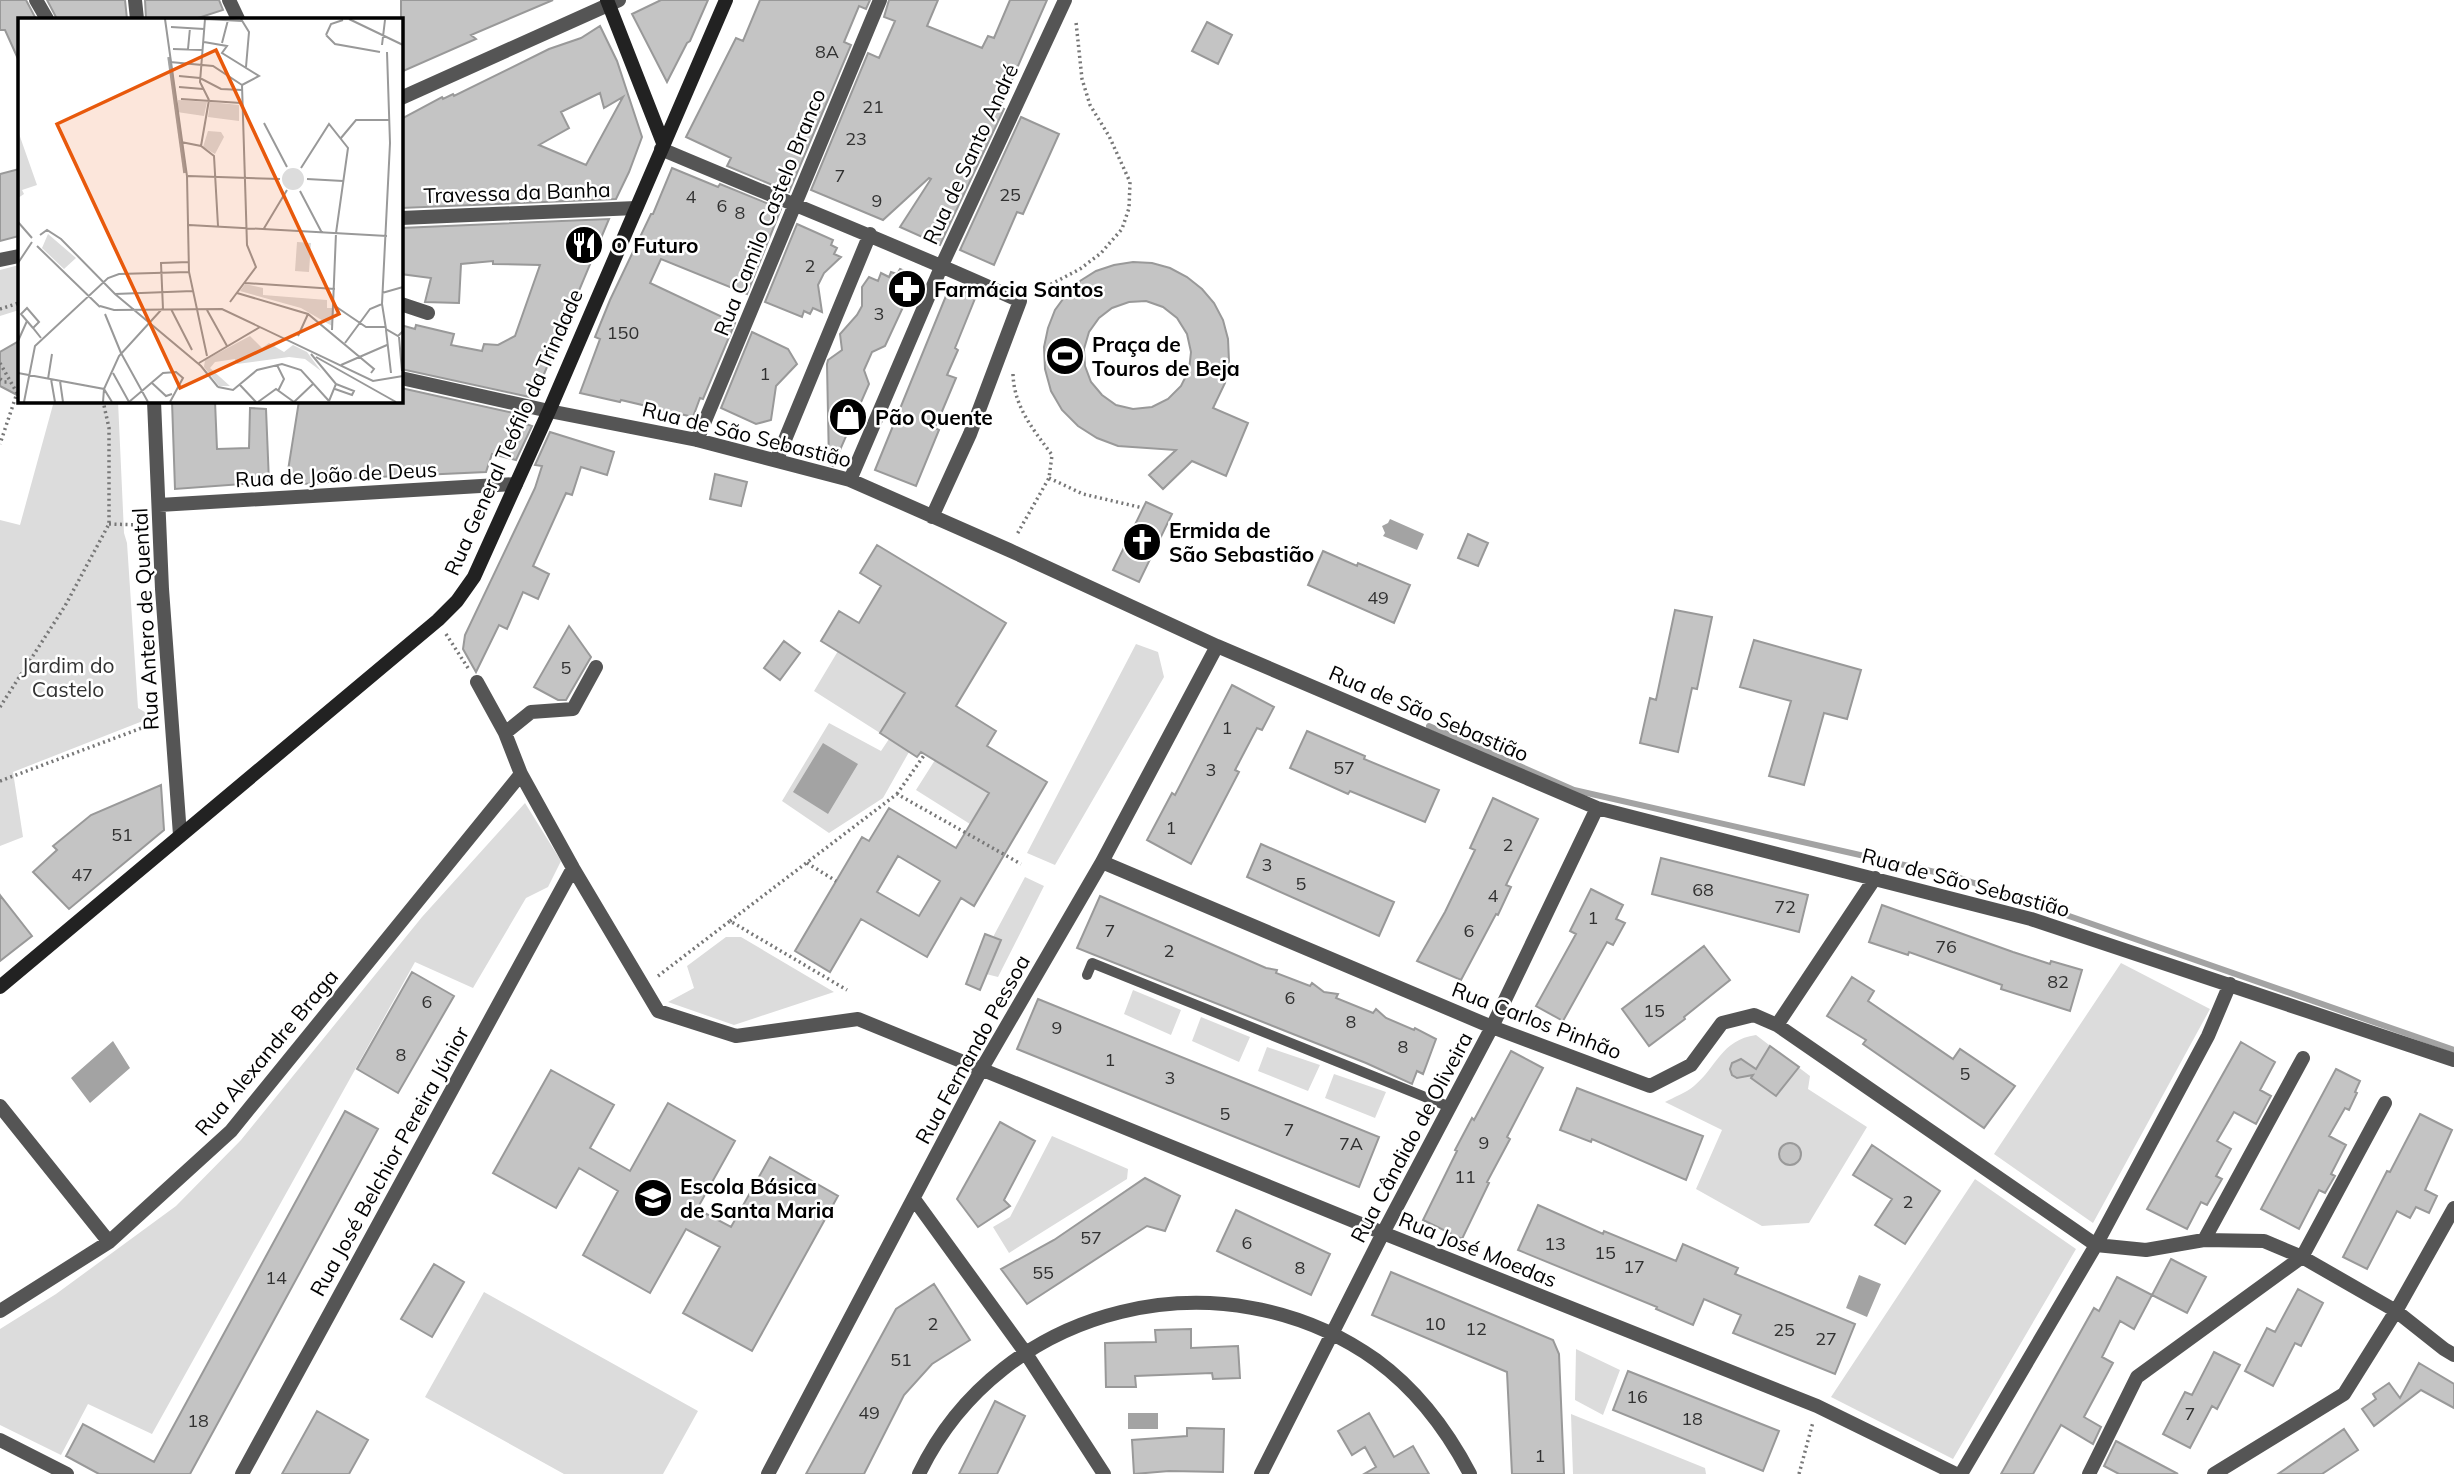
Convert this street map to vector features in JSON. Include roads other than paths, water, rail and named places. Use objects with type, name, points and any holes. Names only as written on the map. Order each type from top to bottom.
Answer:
[{"type":"main road","name":"Rua General Teófilo da Trindade","points":[[0,987],[438,620],[457,601],[474,577],[549,411],[726,0]]},
{"type":"main road","points":[[611,2],[662,146]]},
{"type":"street","points":[[36,0],[46,18]]},
{"type":"street","points":[[135,0],[137,18]]},
{"type":"street","points":[[229,0],[238,18]]},
{"type":"street","name":"Rua Camilo Castelo Branco","points":[[697,440],[880,0]]},
{"type":"street","name":"Rua de Santo André","points":[[850,480],[942,265],[1065,0]]},
{"type":"street","points":[[402,98],[611,2]]},
{"type":"street","points":[[662,146],[1020,301],[970,434],[932,517]]},
{"type":"street","name":"Travessa da Banha","points":[[402,218],[636,208]]},
{"type":"street","points":[[777,459],[870,234]]},
{"type":"street","points":[[0,260],[18,256]]},
{"type":"street","points":[[402,304],[428,313]]},
{"type":"street","name":"Rua de São Sebastião","points":[[402,378],[697,440],[850,480],[1217,646],[1597,808],[2031,919],[2454,1060]]},
{"type":"street","name":"Rua Antero de Quental","points":[[155,402],[158,525],[180,835]]},
{"type":"street","name":"Rua de João de Deus","points":[[159,505],[516,484]]},
{"type":"street","name":"Rua Fernando Pessoa","points":[[768,1474],[981,1070],[1102,862],[1217,646]]},
{"type":"street","points":[[505,733],[531,712],[573,709],[596,667]]},
{"type":"street","name":"Rua José Moedas","points":[[477,682],[505,733],[522,774],[573,868],[658,1011],[736,1037],[858,1019],[1817,1406],[1959,1474]]},
{"type":"street","name":"Rua Alexandre Braga","points":[[0,1311],[109,1242],[232,1131],[522,774]]},
{"type":"street","name":"Rua Cândido de Oliveira","points":[[1261,1474],[1383,1233],[1492,1027],[1597,808]]},
{"type":"street","name":"Rua Carlos Pinhão","points":[[1102,862],[1492,1027],[1650,1086],[1691,1065],[1722,1023],[1754,1015],[1776,1025]]},
{"type":"street","name":"Rua José Belchior Pereira Júnior","points":[[242,1474],[573,868]]},
{"type":"street","points":[[1875,878],[1776,1025],[2096,1245],[2146,1250],[2204,1240],[2264,1241],[2302,1257],[2396,1311],[2454,1354]]},
{"type":"street","points":[[1959,1474],[2096,1245],[2208,1036],[2230,984]]},
{"type":"street","points":[[2204,1240],[2303,1058]]},
{"type":"street","points":[[2089,1474],[2137,1377],[2302,1257],[2385,1103]]},
{"type":"street","points":[[0,1106],[109,1242]]},
{"type":"street","points":[[914,1199],[1026,1352],[1104,1474]]},
{"type":"street","points":[[2214,1474],[2344,1394],[2396,1311],[2454,1208]]},
{"type":"street","points":[[919,1474],[948,1425],[984,1385],[1026,1352],[1083,1323],[1144,1306],[1208,1301],[1271,1311],[1334,1334],[1377,1361],[1417,1397],[1451,1439],[1470,1474]]},
{"type":"street","points":[[0,1440],[67,1474]]},
{"type":"lane","points":[[1087,975],[1092,963],[1450,1107]]},
{"type":"waterway","points":[[1429,726],[1574,790],[1957,877],[2454,1050]]},
{"type":"place","name":"O Futuro","points":[[584,245]]},
{"type":"place","name":"Farmácia Santos","points":[[907,289]]},
{"type":"place","name":"Praça de Touros de Beja","points":[[1065,356]]},
{"type":"place","name":"Pão Quente","points":[[848,417]]},
{"type":"place","name":"Ermida de São Sebastião","points":[[1142,542]]},
{"type":"place","name":"Escola Básica de Santa Maria","points":[[653,1198]]},
{"type":"park label","name":"Jardim do Castelo","points":[[68,677]]}]
